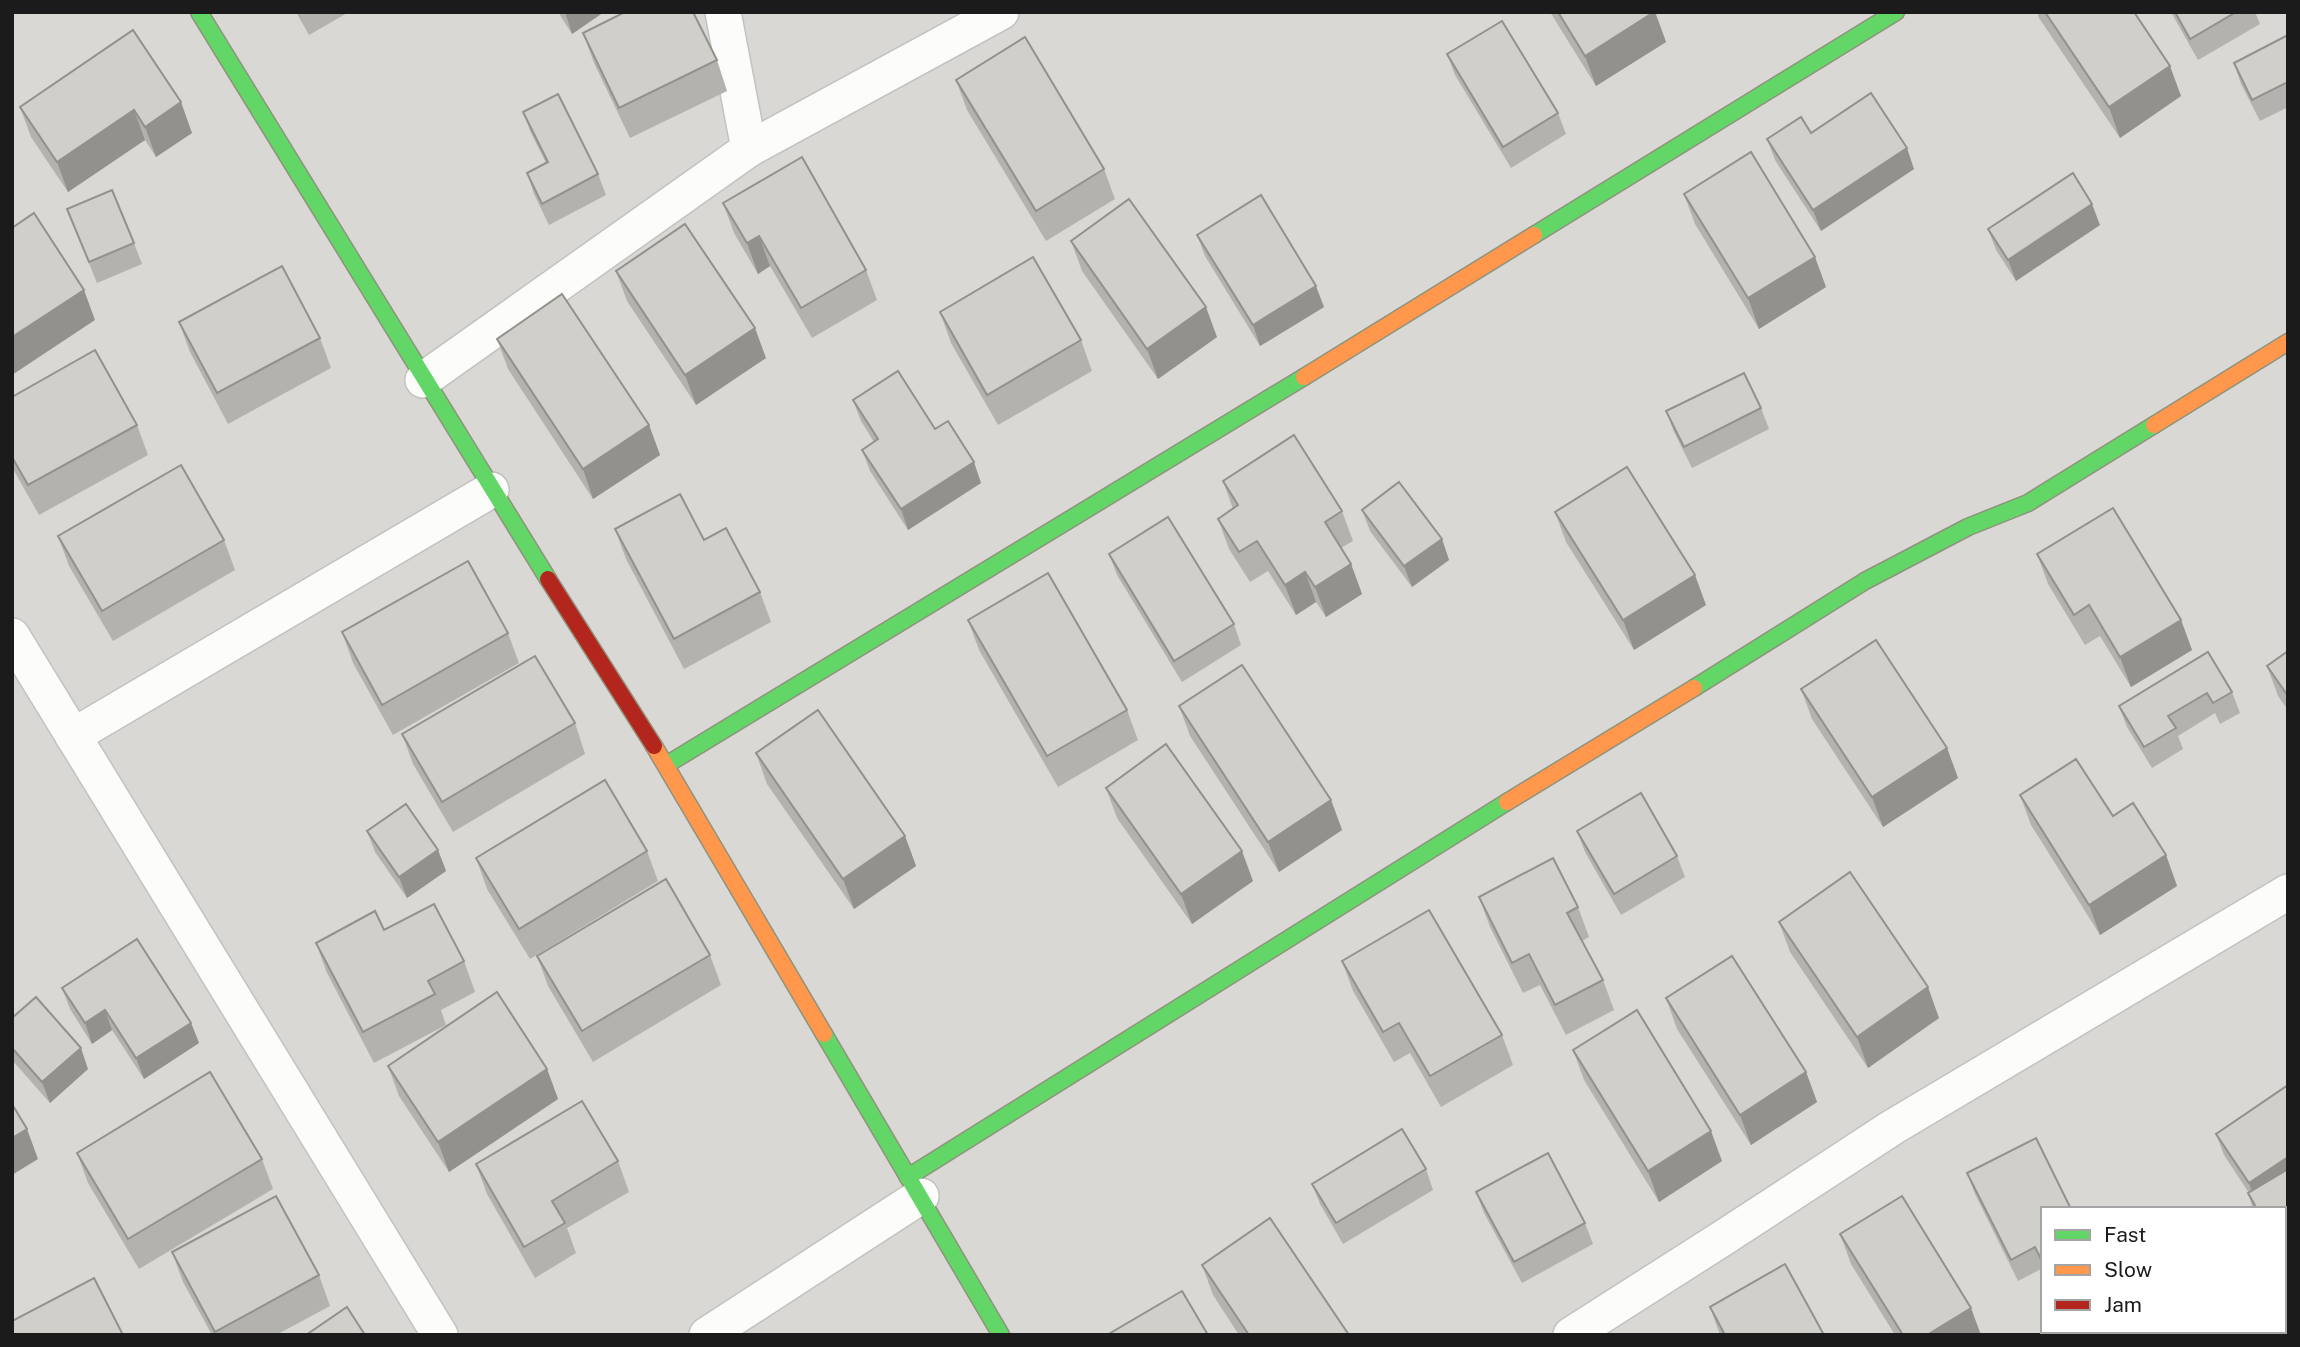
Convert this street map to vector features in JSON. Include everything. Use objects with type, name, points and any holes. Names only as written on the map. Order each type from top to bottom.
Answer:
[{"type":"street","points":[[199,12],[491,490],[666,765],[1001,1335]]},
{"type":"street","points":[[723,12],[749,149]]},
{"type":"street","points":[[423,380],[749,149],[1001,12]]},
{"type":"street","points":[[666,765],[1202,440],[1896,12]]},
{"type":"street","points":[[707,1335],[915,1186],[1509,801],[1865,581],[1968,527],[2028,503],[2288,342]]},
{"type":"street","points":[[73,736],[491,490]]},
{"type":"street","points":[[12,636],[440,1335]]},
{"type":"street","points":[[1571,1335],[1893,1127],[2288,892]]},
{"type":"shaded area","points":[[12,12],[2288,12],[2288,1335],[12,1335]]},
{"type":"building","points":[[625,12],[693,12],[717,60],[619,108],[583,33]]},
{"type":"building","points":[[1558,12],[1654,12],[1585,56]]},
{"type":"building","points":[[2045,12],[2134,12],[2170,66],[2109,107]]},
{"type":"building","points":[[2175,12],[2236,12],[2190,39]]},
{"type":"building","points":[[1502,21],[1558,113],[1503,147],[1447,54]]},
{"type":"building","points":[[133,30],[181,102],[145,127],[134,110],[57,162],[20,107]]},
{"type":"building","points":[[2288,35],[2288,82],[2252,100],[2234,63]]},
{"type":"building","points":[[1025,37],[1104,169],[1036,211],[956,80]]},
{"type":"building","points":[[1871,93],[1907,148],[1813,210],[1767,139],[1801,117],[1811,133]]},
{"type":"building","points":[[558,94],[598,174],[542,204],[527,173],[548,162],[523,112]]},
{"type":"building","points":[[1751,152],[1815,257],[1748,298],[1684,194]]},
{"type":"building","points":[[802,157],[866,270],[801,308],[759,236],[747,243],[723,203]]},
{"type":"building","points":[[2073,173],[2092,204],[2008,260],[1988,229]]},
{"type":"building","points":[[112,190],[134,243],[89,262],[67,209]]},
{"type":"building","points":[[1261,195],[1316,286],[1253,325],[1197,235]]},
{"type":"building","points":[[1129,199],[1206,307],[1147,349],[1071,241]]},
{"type":"building","points":[[34,213],[84,290],[12,337],[12,228]]},
{"type":"building","points":[[685,224],[755,328],[685,375],[616,271]]},
{"type":"building","points":[[1033,257],[1081,340],[987,395],[940,312]]},
{"type":"building","points":[[282,266],[320,338],[217,393],[179,322]]},
{"type":"building","points":[[562,294],[649,425],[583,469],[497,339]]},
{"type":"building","points":[[95,350],[137,425],[28,485],[12,457],[12,397]]},
{"type":"building","points":[[898,371],[935,429],[948,421],[974,462],[901,509],[862,450],[878,439],[853,400]]},
{"type":"building","points":[[1744,373],[1761,408],[1684,447],[1666,411]]},
{"type":"building","points":[[1294,435],[1342,511],[1325,522],[1351,564],[1315,587],[1305,572],[1285,585],[1257,541],[1239,552],[1218,519],[1238,505],[1223,481]]},
{"type":"building","points":[[181,465],[224,540],[102,611],[58,536]]},
{"type":"building","points":[[1627,467],[1695,575],[1623,620],[1555,512]]},
{"type":"building","points":[[1399,482],[1442,539],[1404,566],[1362,510]]},
{"type":"building","points":[[680,494],[704,540],[726,528],[760,592],[674,639],[615,529]]},
{"type":"building","points":[[2113,508],[2181,620],[2120,657],[2089,605],[2074,615],[2037,554]]},
{"type":"building","points":[[1168,517],[1234,624],[1174,661],[1109,554]]},
{"type":"building","points":[[468,561],[508,633],[382,705],[342,632]]},
{"type":"building","points":[[1048,573],[1127,710],[1047,756],[968,620]]},
{"type":"building","points":[[1876,640],[1947,748],[1872,797],[1801,689]]},
{"type":"building","points":[[2288,651],[2288,696],[2267,666]]},
{"type":"building","points":[[2208,652],[2232,692],[2213,703],[2207,693],[2168,716],[2176,728],[2144,747],[2119,706]]},
{"type":"building","points":[[535,656],[575,723],[442,802],[402,734]]},
{"type":"building","points":[[1242,665],[1331,800],[1268,842],[1179,706]]},
{"type":"building","points":[[818,710],[905,836],[843,879],[756,753]]},
{"type":"building","points":[[1166,744],[1242,851],[1181,894],[1106,788]]},
{"type":"building","points":[[2076,759],[2113,816],[2133,803],[2166,855],[2089,905],[2020,795]]},
{"type":"building","points":[[605,780],[647,851],[519,929],[476,858]]},
{"type":"building","points":[[1641,793],[1677,856],[1614,894],[1577,831]]},
{"type":"building","points":[[406,804],[438,850],[399,877],[367,831]]},
{"type":"building","points":[[1553,858],[1578,907],[1567,913],[1603,980],[1555,1005],[1529,954],[1512,963],[1479,897]]},
{"type":"building","points":[[1850,872],[1928,987],[1857,1037],[1779,922]]},
{"type":"building","points":[[666,879],[710,955],[582,1031],[537,956]]},
{"type":"building","points":[[434,904],[464,961],[428,981],[435,994],[363,1032],[316,943],[375,911],[384,930]]},
{"type":"building","points":[[1429,910],[1502,1035],[1430,1076],[1399,1023],[1383,1032],[1342,961]]},
{"type":"building","points":[[137,939],[191,1023],[136,1058],[105,1010],[85,1023],[62,988]]},
{"type":"building","points":[[1732,956],[1806,1072],[1740,1115],[1666,998]]},
{"type":"building","points":[[497,992],[547,1069],[438,1142],[388,1066]]},
{"type":"building","points":[[36,997],[81,1048],[42,1082],[12,1048],[12,1018]]},
{"type":"building","points":[[1637,1010],[1711,1131],[1648,1171],[1573,1050]]},
{"type":"building","points":[[210,1072],[262,1159],[128,1239],[77,1153]]},
{"type":"building","points":[[2288,1085],[2288,1157],[2249,1183],[2216,1134]]},
{"type":"building","points":[[582,1101],[618,1161],[552,1201],[565,1223],[524,1247],[476,1164]]},
{"type":"building","points":[[12,1104],[27,1129],[12,1138]]},
{"type":"building","points":[[1402,1129],[1426,1169],[1336,1223],[1312,1184]]},
{"type":"building","points":[[2036,1138],[2070,1207],[2041,1207],[2041,1259],[2035,1247],[2011,1260],[1967,1173]]},
{"type":"building","points":[[1548,1153],[1585,1223],[1514,1262],[1476,1192]]},
{"type":"building","points":[[2288,1169],[2288,1260],[2286,1207],[2256,1207],[2248,1193]]},
{"type":"building","points":[[276,1196],[319,1275],[215,1332],[172,1252]]},
{"type":"building","points":[[1902,1196],[1971,1308],[1927,1335],[1903,1335],[1840,1234]]},
{"type":"building","points":[[1270,1218],[1349,1335],[1249,1335],[1202,1265]]},
{"type":"building","points":[[1785,1264],[1824,1335],[1725,1335],[1710,1307]]},
{"type":"building","points":[[94,1278],[123,1335],[12,1335],[12,1321]]},
{"type":"building","points":[[1182,1291],[1208,1335],[1107,1335]]},
{"type":"building","points":[[347,1307],[365,1335],[306,1335]]},
{"type":"traffic: fast","points":[[199,12],[548,579]]},
{"type":"traffic: fast","points":[[1534,235],[1896,12]]},
{"type":"traffic: fast","points":[[666,765],[1304,377]]},
{"type":"traffic: fast","points":[[1694,688],[1865,581],[1968,527],[2028,503],[2154,425]]},
{"type":"traffic: fast","points":[[908,1177],[1507,802]]},
{"type":"traffic: fast","points":[[824,1034],[1001,1335]]},
{"type":"traffic: slow","points":[[1304,377],[1534,235]]},
{"type":"traffic: slow","points":[[2154,425],[2288,342]]},
{"type":"traffic: slow","points":[[1507,802],[1694,688]]},
{"type":"traffic: slow","points":[[654,746],[824,1034]]},
{"type":"traffic: jam","points":[[548,579],[654,746]]}]
